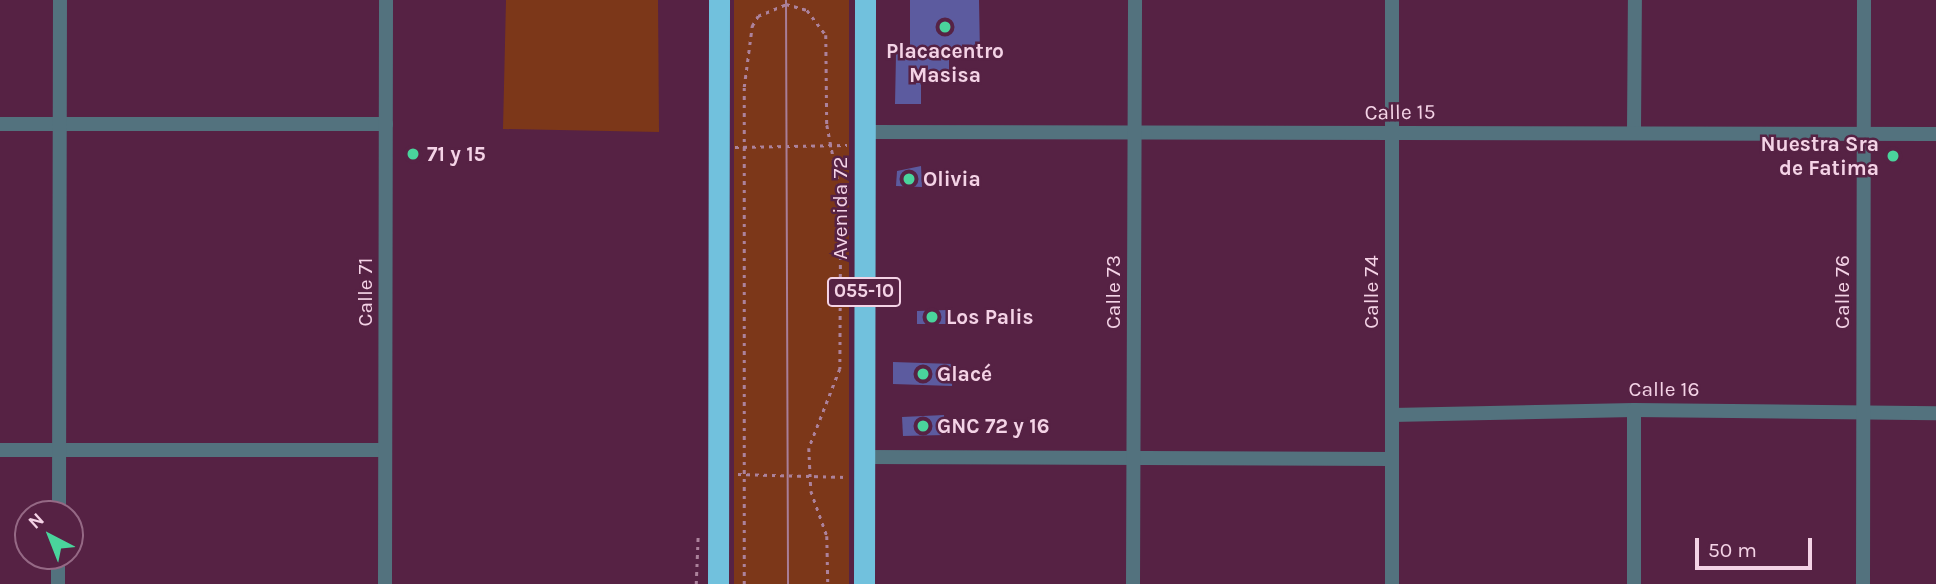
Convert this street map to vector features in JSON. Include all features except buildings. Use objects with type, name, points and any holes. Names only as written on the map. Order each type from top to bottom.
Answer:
[{"type":"highway","points":[[718,584],[719,0]]},
{"type":"highway","name":"Avenida 72","points":[[864,584],[865,0]]},
{"type":"street","points":[[58,500],[60,0]]},
{"type":"street","name":"Calle 71","points":[[385,584],[386,0]]},
{"type":"street","name":"Calle 73","points":[[1133,584],[1135,0]]},
{"type":"street","name":"Calle 74","points":[[1392,0],[1392,584]]},
{"type":"street","points":[[1634,0],[1634,130]]},
{"type":"street","name":"Calle 76","points":[[1863,584],[1864,0]]},
{"type":"street","points":[[0,124],[386,124]]},
{"type":"street","name":"Calle 15","points":[[865,138],[1634,130],[1936,134]]},
{"type":"street","points":[[1634,410],[1634,584]]},
{"type":"street","name":"Calle 16","points":[[1392,415],[1634,410],[1863,410],[1936,413]]},
{"type":"street","points":[[0,450],[385,450]]},
{"type":"street","points":[[864,467],[1133,457],[1392,459]]},
{"type":"path","points":[[744,584],[744,87],[751,26],[758,16],[786,4],[807,10],[826,34],[830,146],[841,197],[840,369],[808,448],[808,476],[827,536],[828,584]]},
{"type":"path","points":[[719,147],[830,146],[865,138]]},
{"type":"path","points":[[719,475],[745,473],[808,476],[864,467]]},
{"type":"shaded area","points":[[506,0],[658,0],[659,132],[503,129]]},
{"type":"shaded area","points":[[734,0],[849,0],[849,584],[734,584]]},
{"type":"tram line","points":[[786,0],[788,584]]},
{"type":"place","name":"Placacentro Masisa","points":[[945,27]]},
{"type":"place","name":"71 y 15","points":[[413,154]]},
{"type":"place","name":"Nuestra Sra de Fatima","points":[[1893,156]]},
{"type":"place","name":"Olivia","points":[[909,179]]},
{"type":"place","name":"Los Palis","points":[[932,317]]},
{"type":"place","name":"Glacé","points":[[923,374]]},
{"type":"place","name":"GNC 72 y 16","points":[[923,426]]}]
